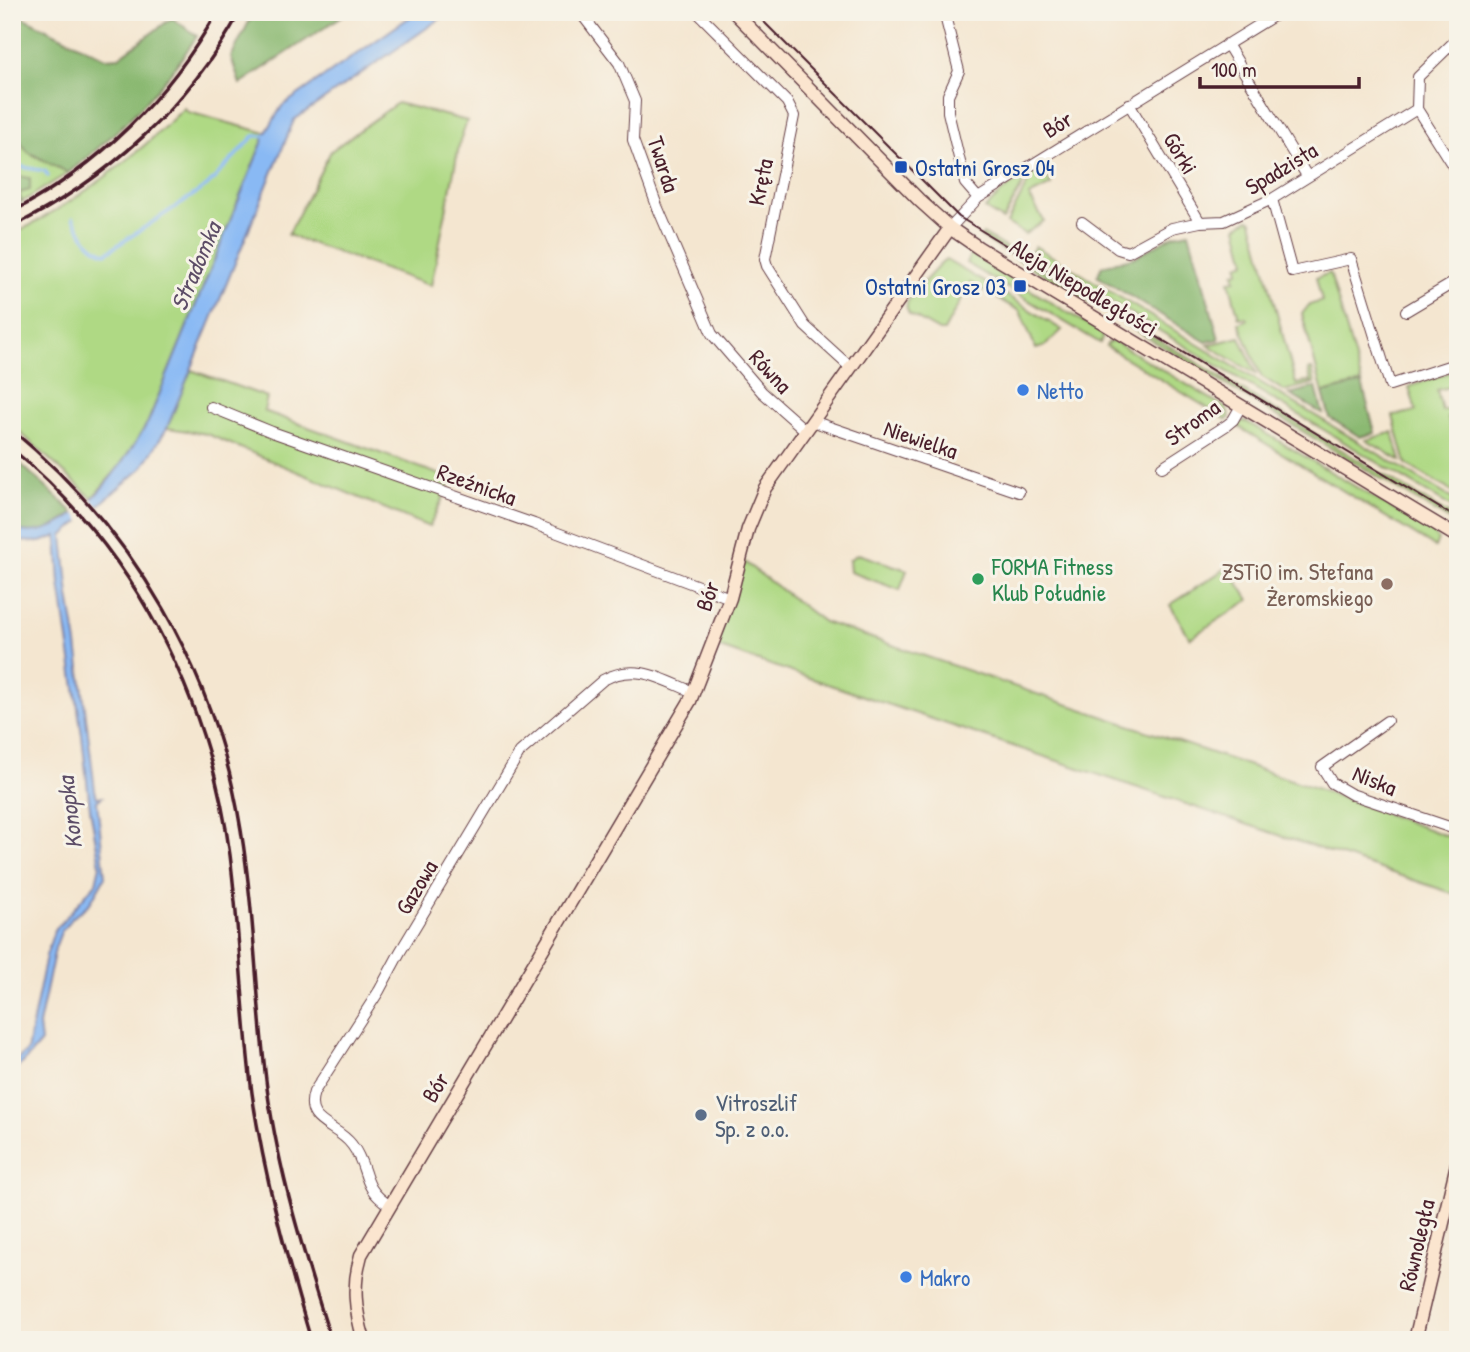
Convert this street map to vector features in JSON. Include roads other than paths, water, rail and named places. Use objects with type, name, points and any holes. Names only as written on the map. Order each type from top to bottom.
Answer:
[{"type":"street","name":"Twarda","points":[[579,12],[619,63],[635,101],[633,140],[657,206],[712,334]]},
{"type":"street","name":"Kręta","points":[[697,12],[792,111],[794,116],[765,259],[805,326],[850,367]]},
{"type":"street","name":"Aleja Niepodległości","points":[[734,12],[920,201],[950,228],[1458,537]]},
{"type":"street","points":[[944,12],[959,71],[948,95],[948,112],[965,183],[978,198]]},
{"type":"street","name":"Bór","points":[[364,1340],[355,1309],[355,1279],[361,1255],[655,761],[693,692],[730,598],[748,529],[765,488],[950,228],[978,198],[1280,12]]},
{"type":"street","points":[[1458,38],[1418,77],[1417,109],[1458,174]]},
{"type":"street","points":[[1227,44],[1307,176]]},
{"type":"street","name":"Górki","points":[[1129,104],[1200,222]]},
{"type":"street","name":"Spadzista","points":[[1082,222],[1118,249],[1128,252],[1172,228],[1200,222],[1224,221],[1272,199],[1417,109]]},
{"type":"street","points":[[1272,199],[1292,272],[1351,259],[1390,385],[1458,363]]},
{"type":"street","points":[[1406,312],[1458,279]]},
{"type":"street","name":"Równa","points":[[712,334],[762,392],[808,426]]},
{"type":"street","name":"Stroma","points":[[1162,467],[1227,425],[1241,406]]},
{"type":"street","name":"Rzeźnicka","points":[[211,407],[272,432],[534,524],[730,598]]},
{"type":"street","name":"Niewielka","points":[[808,426],[1019,492]]},
{"type":"street","name":"Gazowa","points":[[389,1205],[377,1197],[369,1186],[361,1159],[352,1144],[314,1115],[310,1104],[314,1092],[379,991],[400,951],[520,752],[603,680],[613,675],[633,671],[693,692]]},
{"type":"street","name":"Niska","points":[[1387,721],[1322,767],[1332,783],[1351,794],[1458,830]]},
{"type":"street","name":"Równoległa","points":[[1415,1340],[1458,1160]]},
{"type":"water","points":[[417,12],[450,12],[294,120],[167,428],[142,468],[63,536],[95,790],[97,797],[102,797],[97,801],[105,877],[90,903],[71,919],[61,932],[55,948],[39,1025],[41,1042],[23,1063],[12,1071],[12,1064],[27,1051],[46,956],[54,931],[96,883],[100,865],[60,584],[57,536],[41,542],[12,541],[12,529],[33,532],[54,526],[74,515],[109,479],[148,422],[266,133],[282,106]]},
{"type":"waterway","points":[[73,218],[90,244],[106,253],[207,186],[254,136],[268,136]]},
{"type":"waterway","points":[[12,159],[17,166],[45,171],[48,176]]},
{"type":"tram line","points":[[754,12],[959,217],[1458,519]]},
{"type":"railway","points":[[12,212],[74,173],[129,127],[177,73],[217,12]]},
{"type":"railway","points":[[12,227],[81,187],[142,137],[196,79],[240,12]]},
{"type":"railway","points":[[12,430],[56,470],[96,513],[132,560],[163,609],[190,661],[212,715],[229,772],[241,830],[263,1056],[278,1152],[331,1340]]},
{"type":"railway","points":[[12,449],[56,489],[95,533],[129,580],[159,631],[184,684],[204,740],[220,797],[230,855],[257,1124],[277,1217],[311,1340]]},
{"type":"place","name":"Ostatni Grosz 04","points":[[901,167]]},
{"type":"place","name":"Ostatni Grosz 03","points":[[1020,286]]},
{"type":"place","name":"Netto","points":[[1023,390]]},
{"type":"place","name":"FORMA Fitness Klub Południe","points":[[978,579]]},
{"type":"place","name":"ZSTiO im. Stefana Żeromskiego","points":[[1387,584]]},
{"type":"place","name":"Vitroszlif Sp. z o.o.","points":[[701,1115]]},
{"type":"place","name":"Makro","points":[[906,1277]]},
{"type":"water label","name":"Stradomka","points":[[195,266]]},
{"type":"water label","name":"Konopka","points":[[69,813]]}]
